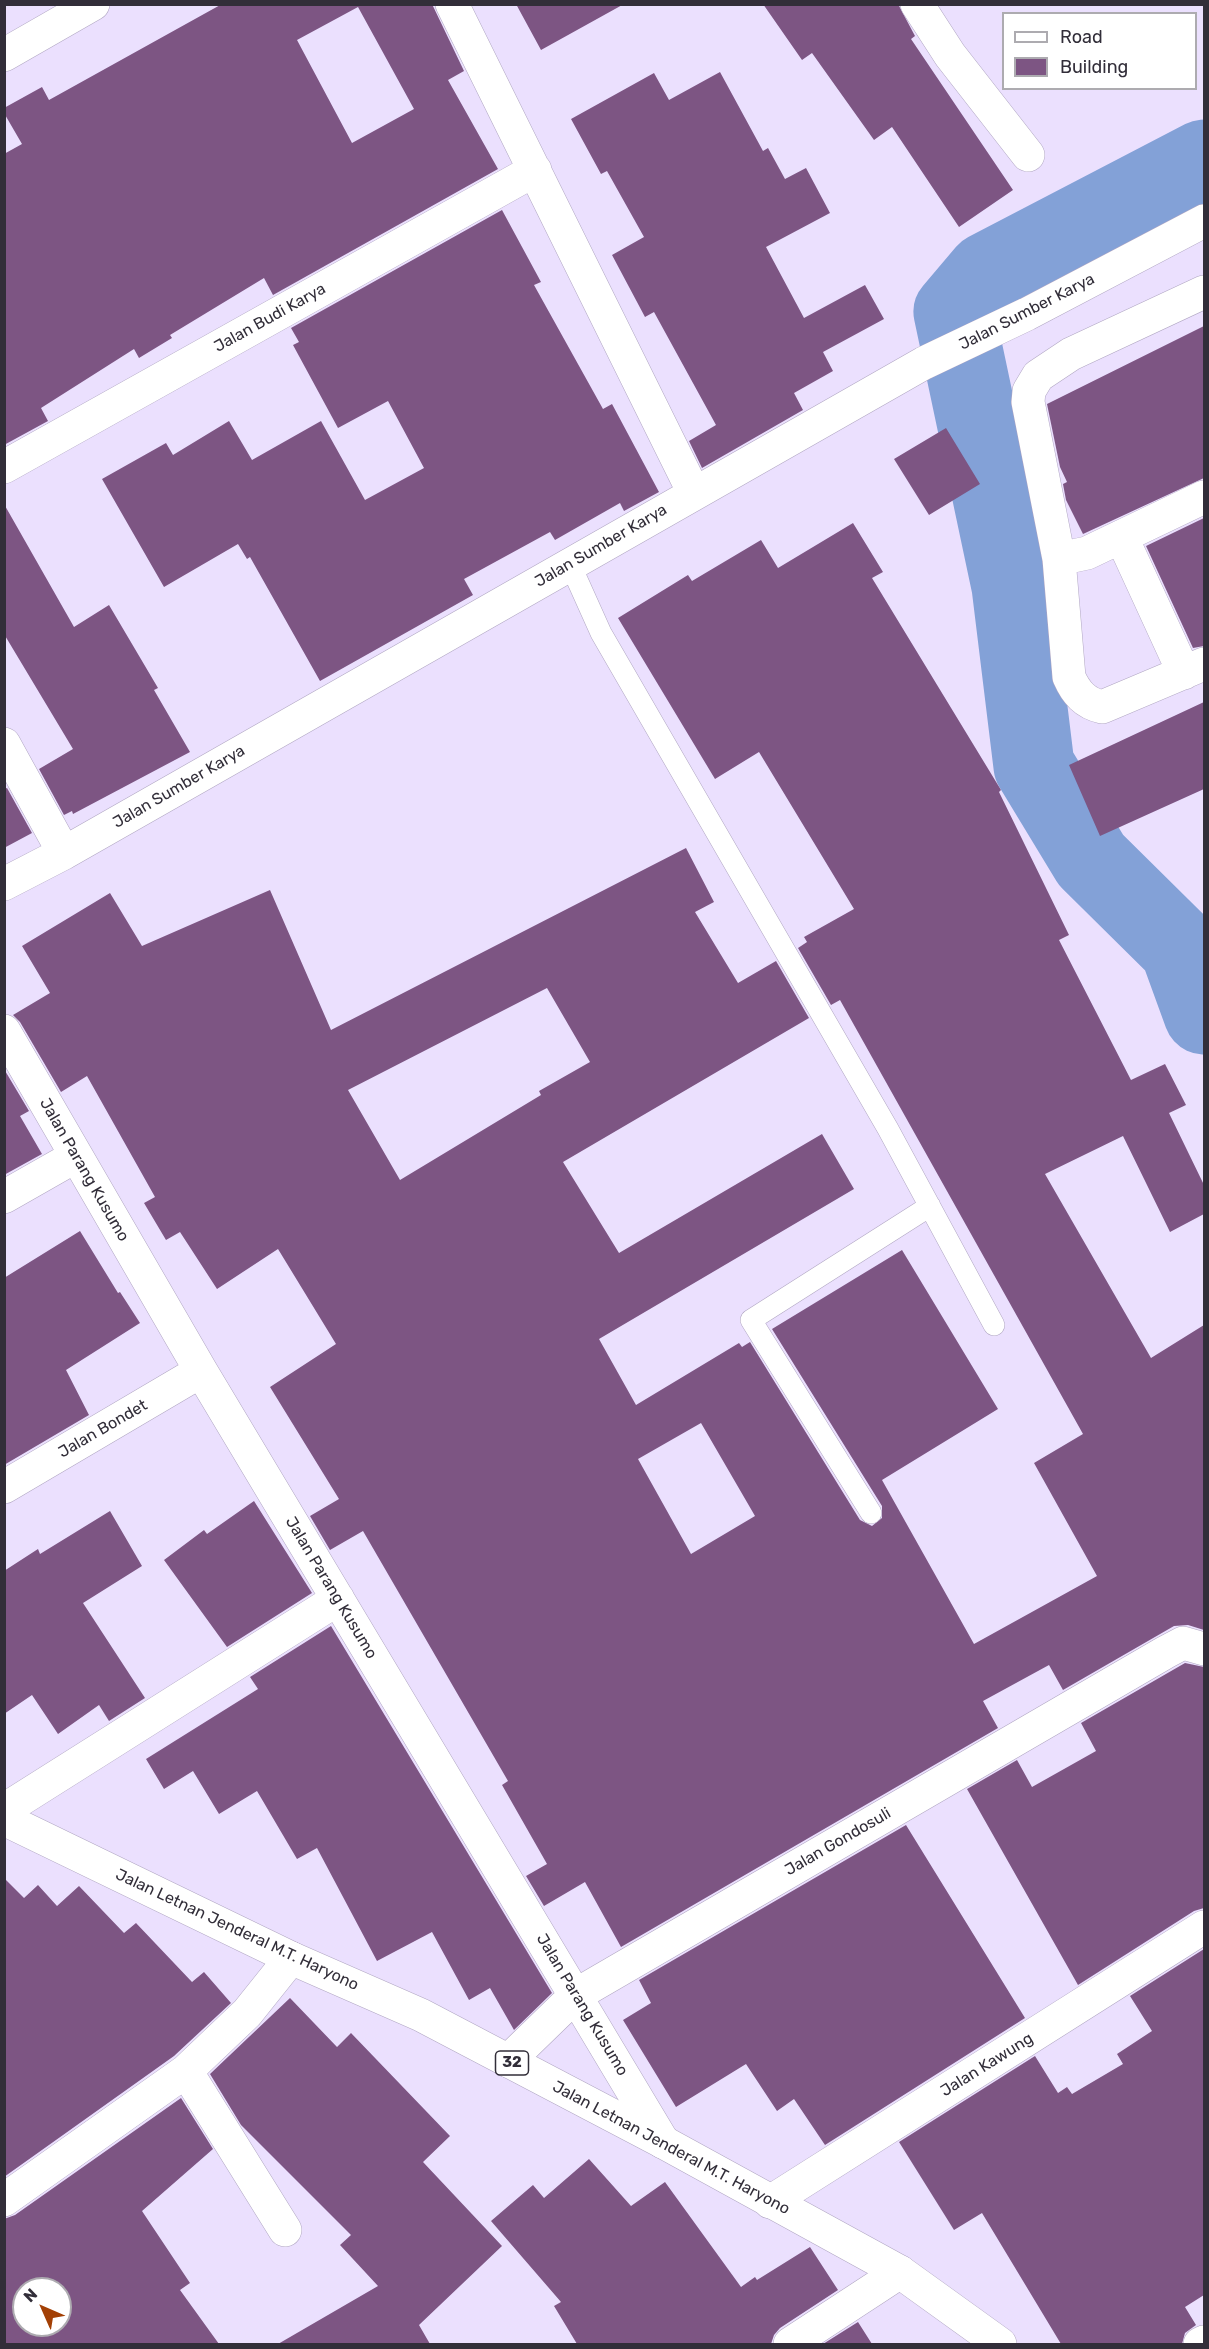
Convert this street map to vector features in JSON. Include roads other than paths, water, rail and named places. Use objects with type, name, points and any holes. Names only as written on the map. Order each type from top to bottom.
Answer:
[{"type":"main road","points":[[4,55],[93,4]]},
{"type":"main road","points":[[452,4],[694,493]]},
{"type":"main road","points":[[917,4],[950,55],[1028,155]]},
{"type":"main road","name":"Jalan Budi Karya","points":[[4,467],[535,170]]},
{"type":"main road","name":"Jalan Sumber Karya","points":[[4,884],[64,853],[924,363],[1027,314],[1204,221]]},
{"type":"main road","points":[[1122,538],[1194,669],[1102,707],[1089,704],[1074,689],[1069,677],[1059,559],[1032,430],[1029,391],[1038,376],[1071,354],[1204,292]]},
{"type":"main road","points":[[1059,559],[1087,553],[1204,498]]},
{"type":"main road","points":[[4,744],[64,853]]},
{"type":"main road","name":"Jalan Parang Kusumo","points":[[4,1031],[201,1371],[663,2142]]},
{"type":"main road","points":[[4,1197],[76,1156]]},
{"type":"main road","name":"Jalan Bondet","points":[[4,1487],[201,1371]]},
{"type":"main road","points":[[4,1810],[338,1599]]},
{"type":"main road","name":"Jalan Gondosuli","points":[[508,2061],[576,1995],[1194,1646]]},
{"type":"main road","name":"Jalan Letnan Jenderal M.T. Haryono","points":[[4,1819],[291,1958],[421,2015],[663,2142],[900,2272],[1000,2344]]},
{"type":"main road","name":"Jalan Kawung","points":[[770,2202],[1204,1927]]},
{"type":"main road","points":[[4,2200],[186,2071],[247,2013],[291,1958]]},
{"type":"main road","points":[[186,2071],[285,2230]]},
{"type":"main road","points":[[790,2344],[900,2272]]},
{"type":"main road","points":[[1200,2344],[1204,2342]]},
{"type":"lane","points":[[570,564],[601,633],[888,1129],[994,1325]]},
{"type":"lane","points":[[871,1513],[751,1320],[930,1206]]},
{"type":"waterway","points":[[1204,160],[987,273],[954,312],[1012,586],[1034,766],[1091,860],[1180,948],[1204,1014]]}]
